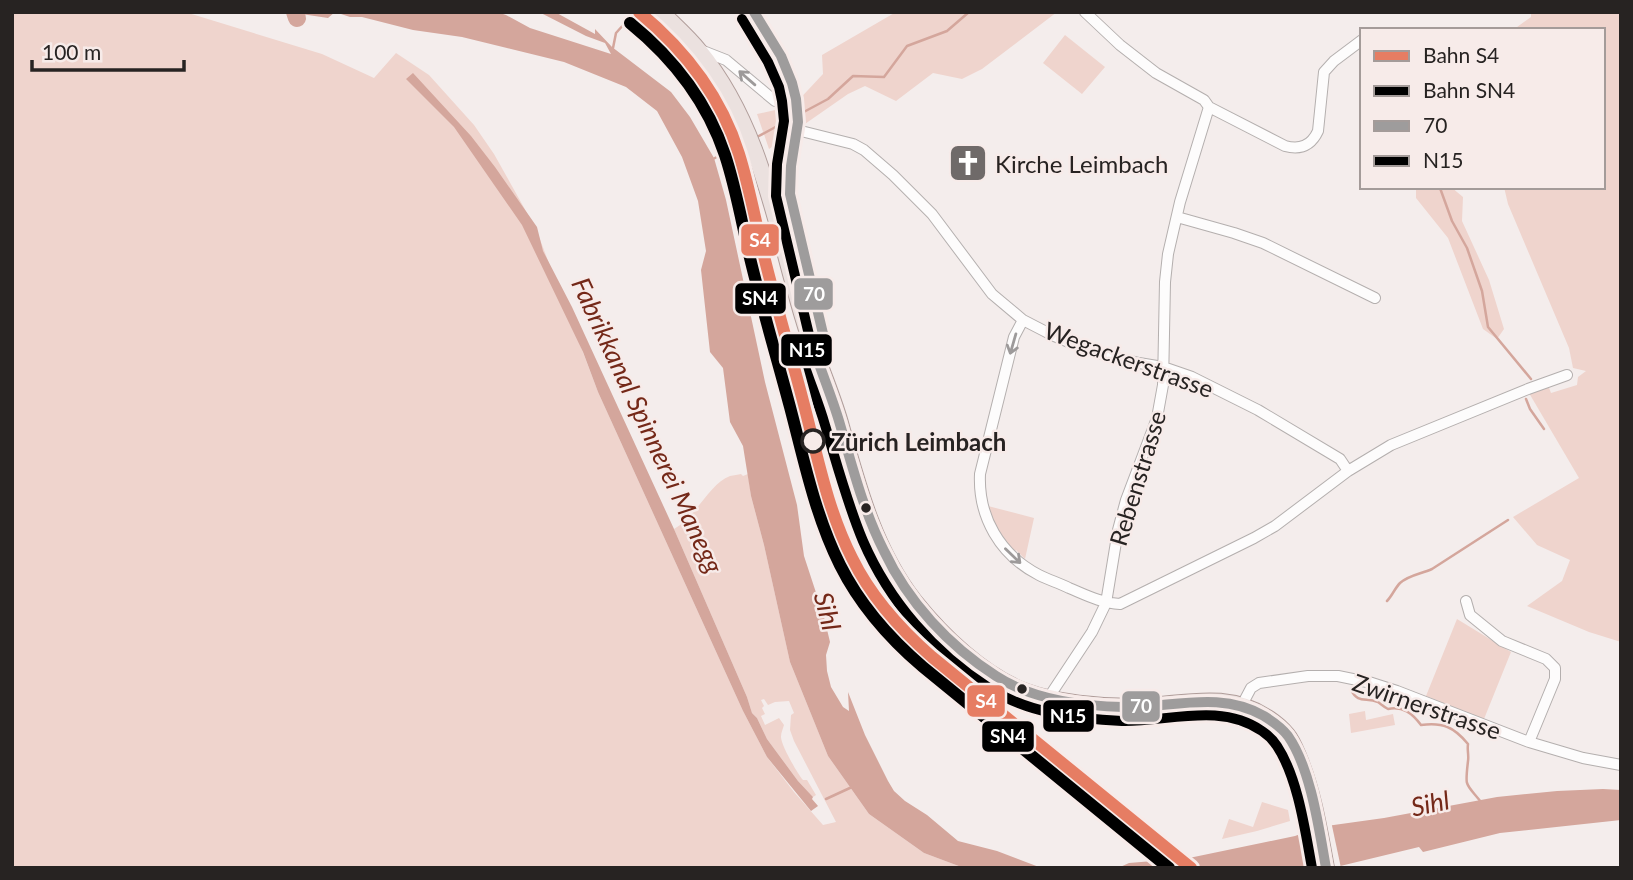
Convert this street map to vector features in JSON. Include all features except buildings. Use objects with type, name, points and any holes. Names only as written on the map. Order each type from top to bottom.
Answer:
[{"type":"main road","points":[[661,12],[698,50],[728,94],[752,142],[804,321],[866,508],[894,571],[914,600],[937,628],[990,674],[1022,690],[1089,705],[1124,706],[1219,700],[1259,712],[1287,735],[1308,779],[1326,868]]},
{"type":"street","points":[[754,12],[781,56],[797,103],[798,126],[791,166],[790,194],[824,338],[823,352],[818,361]]},
{"type":"street","points":[[1085,12],[1119,45],[1156,73],[1204,100],[1209,107],[1294,149],[1303,148],[1315,138],[1318,131],[1324,72],[1360,42]]},
{"type":"street","points":[[698,50],[726,60],[775,101],[797,103]]},
{"type":"street","name":"Rebenstrasse","points":[[1049,697],[1092,632],[1106,603],[1118,530],[1126,500],[1157,418],[1163,385],[1168,254],[1209,107]]},
{"type":"street","name":"Wegackerstrasse","points":[[798,126],[853,144],[893,174],[932,214],[992,294],[1023,320],[1090,351],[1163,367],[1192,377],[1258,410],[1340,459],[1348,471]]},
{"type":"street","points":[[1177,217],[1262,243],[1375,298]]},
{"type":"street","points":[[1023,320],[1014,337],[980,474],[982,508],[990,527],[1019,562],[1038,575],[1106,603],[1120,604],[1254,538],[1275,526],[1348,471],[1397,442],[1567,375]]},
{"type":"street","points":[[1466,601],[1470,615],[1502,641],[1546,659],[1555,668],[1555,679],[1529,742]]},
{"type":"street","name":"Zwirnerstrasse","points":[[1242,705],[1251,688],[1259,683],[1308,676],[1338,676],[1397,691],[1529,742],[1583,758],[1621,765]]},
{"type":"shaded area","points":[[12,12],[185,12],[322,54],[374,78],[396,53],[429,75],[474,125],[494,154],[536,229],[598,392],[743,711],[767,757],[823,825],[836,822],[794,741],[790,730],[791,715],[794,713],[789,701],[768,705],[764,699],[761,700],[765,714],[761,716],[765,725],[779,718],[784,725],[781,737],[784,746],[800,776],[807,780],[816,795],[813,797],[767,739],[752,713],[674,529],[689,517],[723,480],[741,474],[748,474],[790,662],[828,756],[869,814],[924,853],[964,868],[12,868]]},
{"type":"shaded area","points":[[288,12],[335,12],[328,18]]},
{"type":"shaded area","name":"Sihl","points":[[335,12],[497,12],[530,28],[611,54],[605,43],[539,12],[555,12],[595,34],[595,29],[612,47],[671,92],[690,117],[714,158],[726,200],[765,382],[797,505],[804,556],[830,642],[826,655],[831,687],[843,707],[849,711],[848,692],[865,735],[888,781],[905,801],[958,841],[997,851],[1039,867],[1069,868],[964,868],[924,853],[869,814],[828,756],[790,662],[751,496],[743,446],[730,422],[723,368],[710,352],[701,270],[706,251],[698,201],[682,157],[657,111],[626,87],[564,62],[462,37],[413,30]]},
{"type":"shaded area","points":[[896,12],[1057,12],[982,69],[962,79],[933,73],[896,101],[865,86],[848,94],[769,149],[757,114],[793,106],[823,74],[822,55]]},
{"type":"shaded area","points":[[1531,12],[1621,12],[1621,642],[1589,632],[1527,606],[1562,581],[1570,560],[1537,545],[1513,517],[1579,478],[1529,393],[1548,385],[1551,393],[1577,385],[1578,377],[1586,371],[1573,368],[1569,348],[1508,204],[1504,189],[1605,189],[1605,28],[1516,28],[1531,17]]},
{"type":"shaded area","points":[[1065,35],[1105,67],[1082,94],[1043,63]]},
{"type":"shaded area","points":[[413,73],[471,136],[537,227],[543,251],[572,307],[674,529],[752,713],[767,739],[813,797],[818,806],[811,811],[767,757],[743,711],[598,392],[583,352],[522,225],[454,127],[406,79]]},
{"type":"shaded area","points":[[1416,189],[1453,189],[1463,197],[1462,221],[1489,280],[1504,329],[1497,339],[1483,329],[1448,238],[1416,198]]},
{"type":"shaded area","points":[[988,506],[1034,518],[1025,559],[1016,550],[1014,552],[1006,541],[995,525]]},
{"type":"shaded area","points":[[1457,619],[1511,652],[1484,719],[1426,696]]},
{"type":"shaded area","points":[[1365,711],[1366,720],[1393,714],[1395,725],[1351,733],[1349,714]]},
{"type":"shaded area","name":"Sihl","points":[[1621,790],[1621,820],[1500,833],[1423,852],[1419,847],[1332,868],[1118,868],[1129,863],[1189,858],[1295,836],[1303,833],[1305,829],[1384,818],[1497,797]]},
{"type":"shaded area","points":[[1262,802],[1288,810],[1290,821],[1222,839],[1229,819],[1253,827]]},
{"type":"pier","points":[[1331,821],[1341,868],[1313,868],[1305,826]]},
{"type":"waterway","name":"Fabrikkanal Spinnerei Manegg","points":[[295,12],[297,18]]},
{"type":"waterway","points":[[800,114],[828,99],[853,76],[884,77],[907,46],[947,31],[969,12]]},
{"type":"waterway","points":[[613,48],[616,33],[634,13]]},
{"type":"waterway","points":[[757,137],[794,117]]},
{"type":"waterway","points":[[713,159],[744,143]]},
{"type":"waterway","points":[[1440,189],[1452,221],[1467,248],[1482,291],[1488,327],[1531,379]]},
{"type":"waterway","points":[[1526,399],[1544,429]]},
{"type":"waterway","points":[[1387,601],[1404,580],[1432,569],[1508,520]]},
{"type":"waterway","points":[[1351,690],[1359,699],[1378,702],[1388,709],[1407,711],[1421,725],[1442,725],[1458,733],[1468,744],[1467,784],[1481,802]]},
{"type":"waterway","name":"Fabrikkanal Spinnerei Manegg","points":[[826,799],[852,787]]},
{"type":"rail line","name":"S4","points":[[639,12],[672,42],[700,76],[731,133],[746,178],[829,501],[843,539],[868,586],[898,624],[932,657],[1191,868]]},
{"type":"rail line","name":"SN4","points":[[630,23],[660,51],[687,82],[718,135],[817,507],[831,546],[857,594],[887,633],[923,667],[1169,868]]},
{"type":"transit line","name":"70","points":[[754,12],[781,56],[796,99],[798,122],[790,194],[824,338],[823,352],[818,361],[870,520],[905,588],[931,621],[962,651],[1010,684],[1041,696],[1074,703],[1123,707],[1213,702],[1247,708],[1267,718],[1288,736],[1303,765],[1313,800],[1326,868]]},
{"type":"transit line","name":"N15","points":[[742,19],[768,62],[782,101],[784,121],[777,164],[776,196],[810,339],[804,364],[857,527],[874,563],[900,605],[932,642],[969,674],[1004,697],[1036,709],[1070,716],[1122,721],[1211,715],[1246,722],[1262,731],[1277,746],[1290,773],[1300,805],[1312,868]]},
{"type":"place","name":"Kirche Leimbach","points":[[968,163]]},
{"type":"place","name":"Zürich Leimbach","points":[[813,441]]}]
